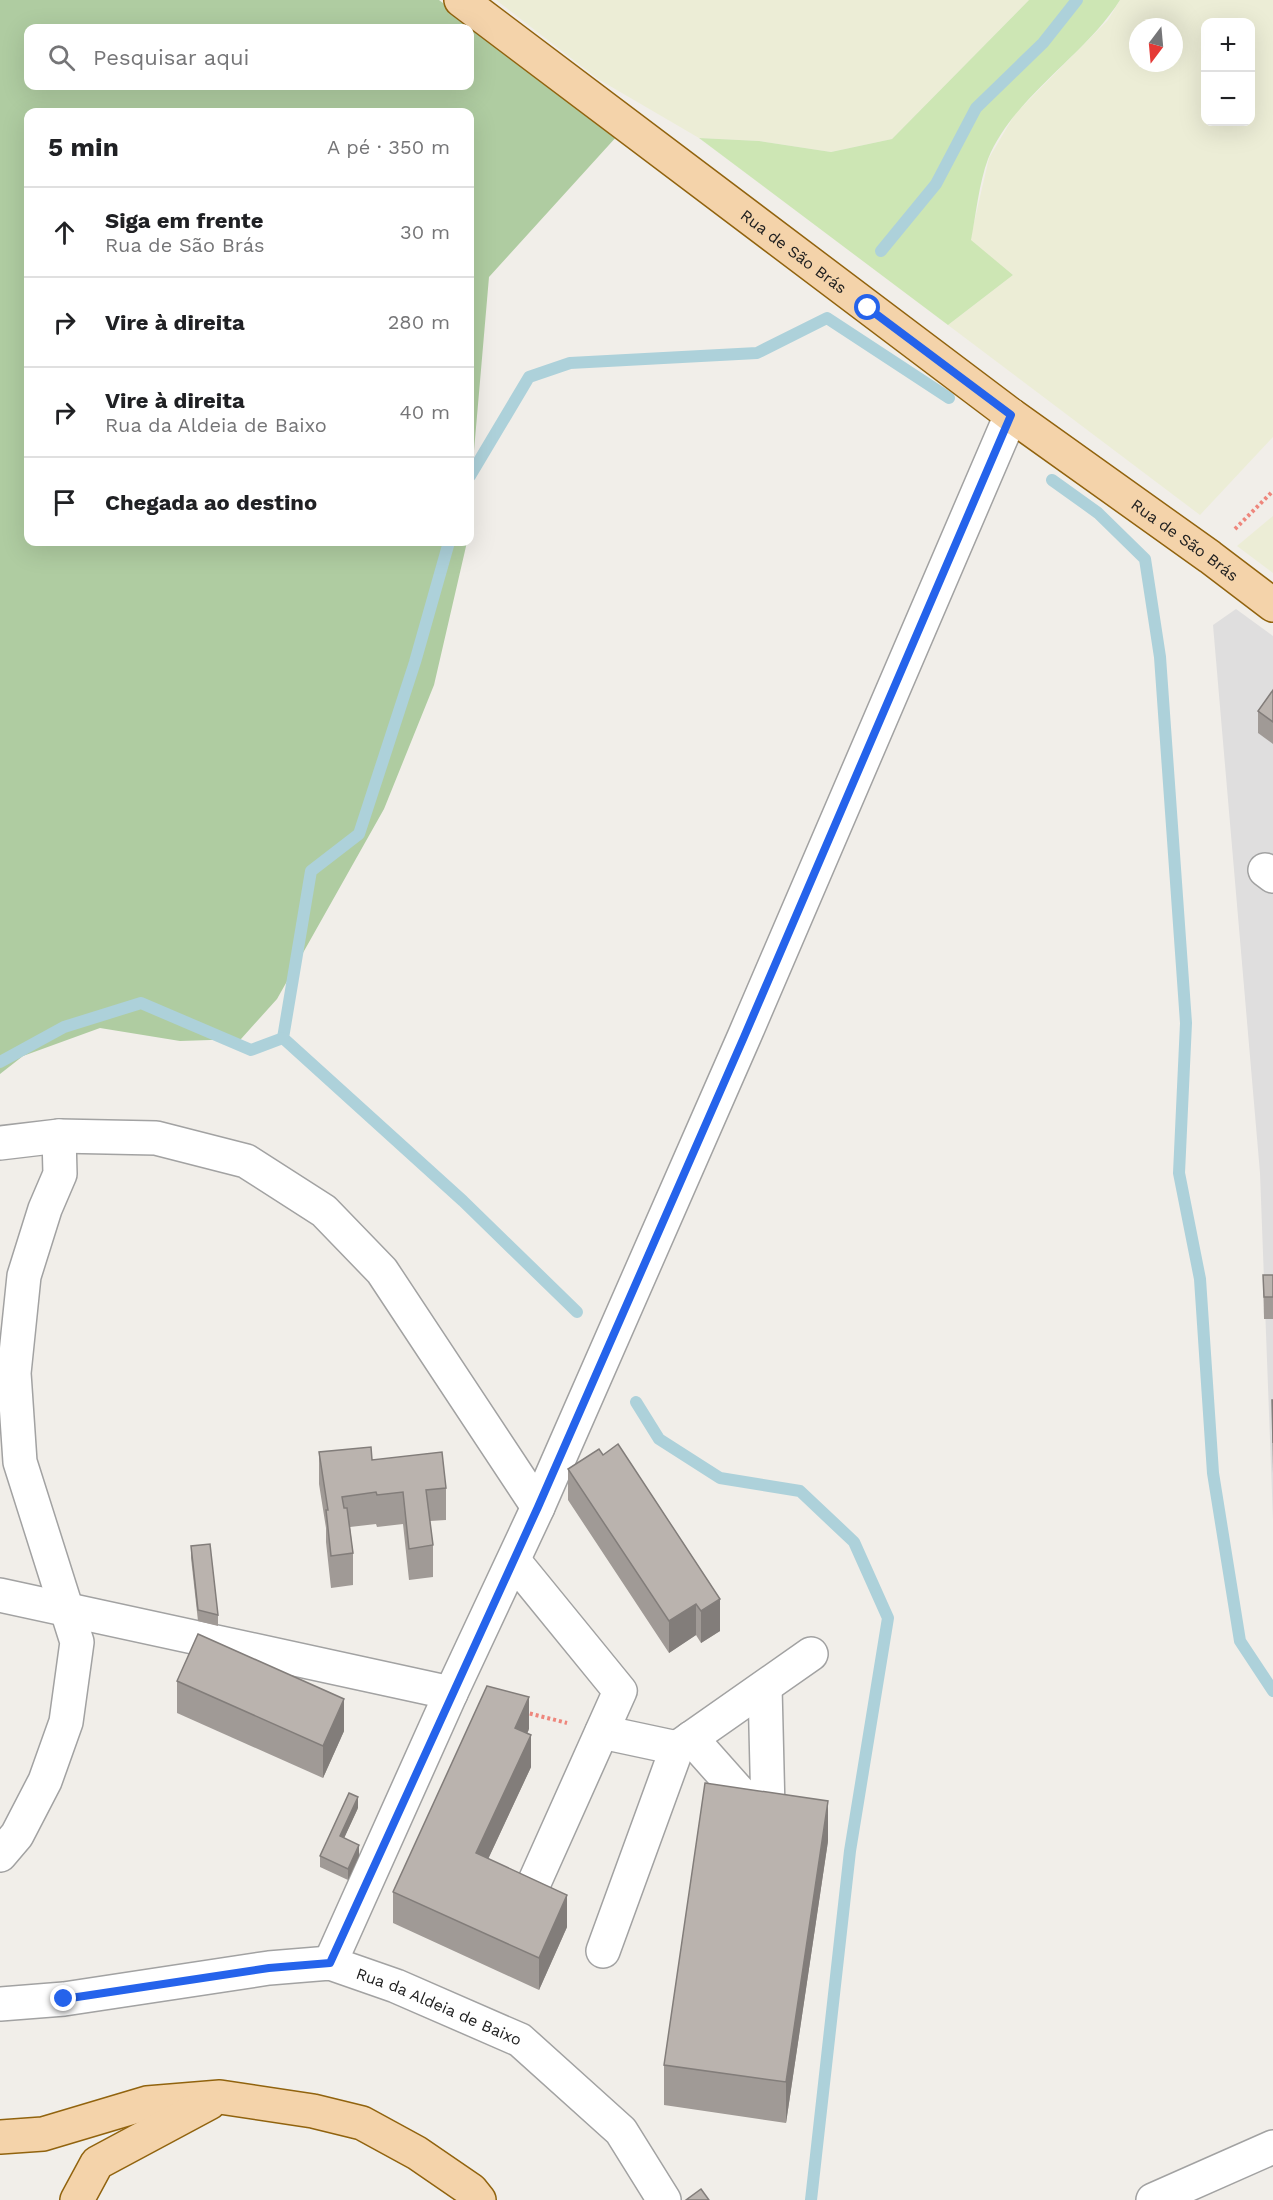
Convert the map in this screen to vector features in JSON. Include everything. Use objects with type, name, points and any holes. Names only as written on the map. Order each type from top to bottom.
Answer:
[{"type":"main road","name":"Rua de São Brás","points":[[461,0],[1011,415],[1210,556],[1273,605]]},
{"type":"main road","points":[[76,2200],[97,2163],[220,2097]]},
{"type":"main road","points":[[0,2137],[42,2134],[147,2103],[220,2097],[313,2111],[362,2124],[417,2153],[471,2190],[479,2200]]},
{"type":"street","points":[[330,1963],[451,1693],[538,1507],[749,1026],[1011,415]]},
{"type":"street","points":[[0,1143],[59,1136],[156,1138],[246,1161],[324,1211],[381,1271],[538,1507]]},
{"type":"street","points":[[0,1855],[17,1834],[45,1781],[66,1722],[77,1642],[20,1462],[14,1373],[24,1276],[45,1209],[60,1174],[59,1136]]},
{"type":"street","points":[[513,1561],[620,1691],[526,1901]]},
{"type":"street","points":[[0,1595],[451,1693]]},
{"type":"street","points":[[603,1951],[684,1743],[811,1654]]},
{"type":"street","points":[[602,1732],[684,1743],[755,1810],[768,1810],[765,1687]]},
{"type":"street","name":"Rua da Aldeia de Baixo","points":[[0,2004],[64,1999],[269,1968],[330,1963],[396,1986],[520,2040],[621,2131],[664,2200]]},
{"type":"street","points":[[1153,2200],[1273,2147]]},
{"type":"path","points":[[1210,556],[1273,491]]},
{"type":"path","points":[[522,1711],[533,1714]]},
{"type":"shaded area","points":[[1236,609],[1273,636],[1273,1520],[1260,1173],[1213,625]]},
{"type":"green space","points":[[0,0],[439,0],[471,24],[24,24],[24,90],[474,90],[474,26],[618,135],[489,277],[474,451],[474,108],[24,108],[24,546],[466,546],[434,685],[384,809],[277,999],[241,1039],[180,1041],[100,1028],[23,1056],[0,1074]]},
{"type":"green space","points":[[496,0],[1029,0],[892,139],[831,152],[759,141],[699,138],[598,79]]},
{"type":"green space","points":[[1029,0],[1120,0],[1088,40],[1014,116],[999,137],[985,168],[971,240],[1013,275],[948,325],[699,138],[759,141],[831,152],[892,139]]},
{"type":"green space","points":[[1120,0],[1273,0],[1273,437],[1200,515],[948,325],[1013,275],[970,240],[989,158],[1015,114],[1108,20]]},
{"type":"green space","points":[[1273,516],[1273,573],[1237,546]]},
{"type":"building","points":[[1273,690],[1273,722],[1258,711]]},
{"type":"building","points":[[1263,1275],[1273,1275],[1273,1297],[1264,1297]]},
{"type":"building","points":[[618,1444],[720,1599],[701,1611],[696,1604],[669,1621],[568,1469],[599,1449],[603,1455]]},
{"type":"building","points":[[371,1447],[372,1460],[442,1452],[446,1488],[426,1490],[433,1545],[409,1549],[403,1492],[377,1495],[376,1492],[342,1497],[344,1508],[347,1508],[353,1553],[331,1556],[326,1510],[328,1510],[319,1452]]},
{"type":"building","points":[[210,1544],[218,1615],[198,1610],[191,1546]]},
{"type":"building","points":[[198,1634],[344,1699],[323,1746],[177,1681]]},
{"type":"building","points":[[487,1686],[529,1697],[515,1728],[531,1735],[476,1853],[567,1895],[539,1958],[393,1892]]},
{"type":"building","points":[[705,1783],[828,1801],[786,2082],[664,2065]]},
{"type":"building","points":[[349,1793],[358,1797],[340,1836],[359,1845],[348,1869],[320,1856]]},
{"type":"building","points":[[701,2189],[709,2200],[686,2200]]},
{"type":"waterway","points":[[881,251],[936,184],[976,108],[1043,43],[1077,0]]},
{"type":"waterway","points":[[474,469],[529,377],[570,363],[757,353],[827,318],[949,398]]},
{"type":"waterway","points":[[1052,480],[1098,513],[1145,559],[1160,657],[1186,1023],[1179,1173],[1200,1279],[1213,1473],[1240,1641],[1273,1691]]},
{"type":"waterway","points":[[448,546],[415,662],[359,834],[311,871],[283,1038],[463,1201],[577,1312]]},
{"type":"waterway","points":[[0,1062],[64,1027],[141,1003],[251,1050],[283,1038]]},
{"type":"waterway","points":[[636,1402],[659,1439],[720,1478],[800,1491],[854,1542],[888,1618],[850,1851],[811,2200]]},
{"type":"route","points":[[64,1999],[269,1968],[330,1963],[451,1693],[538,1507],[744,1037],[1011,415],[868,308]]}]
